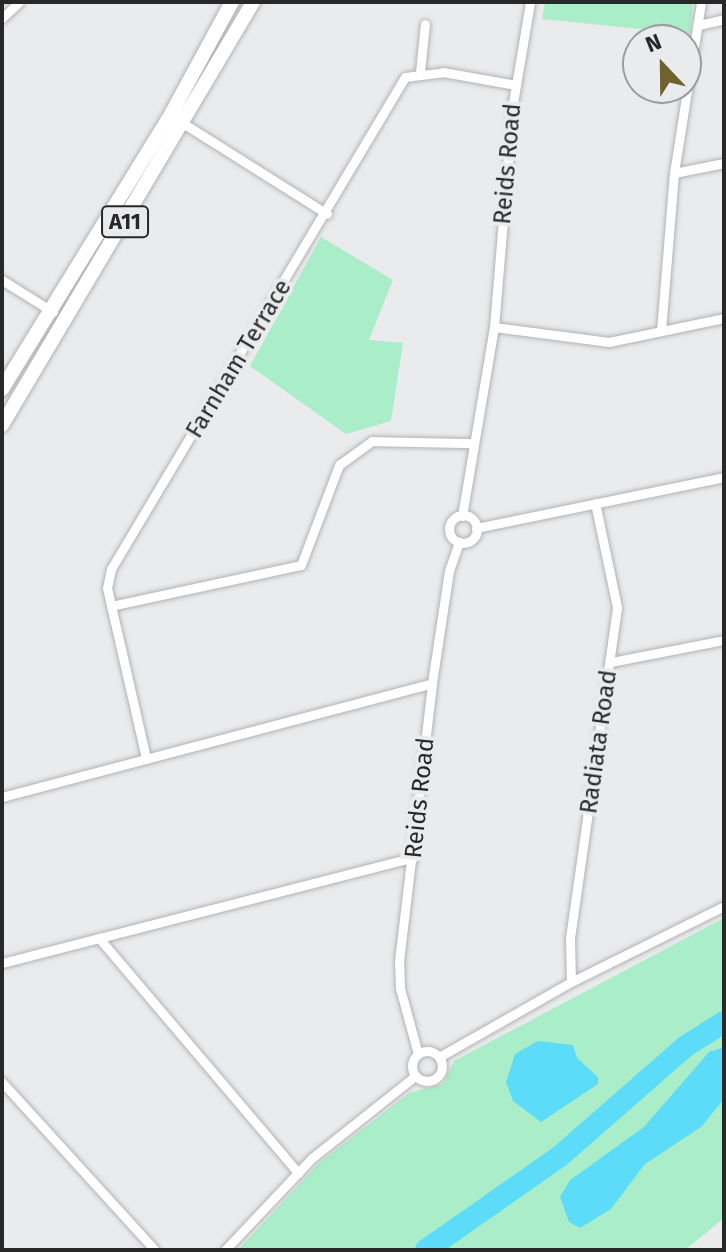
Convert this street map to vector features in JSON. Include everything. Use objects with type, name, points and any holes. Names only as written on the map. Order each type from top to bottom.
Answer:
[{"type":"main road","name":"A11","points":[[2,389],[170,116],[232,2]]},
{"type":"main road","name":"A11","points":[[2,425],[185,124],[253,2]]},
{"type":"street","points":[[2,18],[19,2]]},
{"type":"street","name":"Reids Road","points":[[418,1054],[400,988],[399,961],[414,857],[432,683],[449,571],[459,542],[449,526],[462,516],[471,443],[494,327],[516,85],[530,2]]},
{"type":"street","points":[[699,24],[701,2]]},
{"type":"street","points":[[702,24],[724,19]]},
{"type":"street","points":[[425,24],[420,72],[516,85]]},
{"type":"street","name":"Farnham Terrace","points":[[146,758],[111,606],[111,569],[327,214],[405,77],[420,72]]},
{"type":"street","points":[[661,331],[674,173],[686,104]]},
{"type":"street","points":[[170,116],[327,214]]},
{"type":"street","points":[[674,173],[724,163]]},
{"type":"street","points":[[2,280],[66,320]]},
{"type":"street","points":[[494,327],[609,342],[724,318]]},
{"type":"street","points":[[111,606],[301,565],[339,465],[372,441],[471,443]]},
{"type":"street","points":[[476,528],[724,477]]},
{"type":"street","name":"Radiata Road","points":[[571,982],[570,938],[617,607],[595,503]]},
{"type":"street","points":[[462,516],[476,528]]},
{"type":"street","points":[[459,542],[471,540],[476,528]]},
{"type":"street","points":[[611,662],[724,640]]},
{"type":"street","points":[[2,797],[432,683]]},
{"type":"street","points":[[2,963],[414,857]]},
{"type":"street","points":[[439,1057],[571,982],[724,906]]},
{"type":"street","points":[[99,938],[298,1173]]},
{"type":"street","points":[[225,1250],[348,1126],[415,1076],[436,1078],[441,1071],[439,1057],[431,1052],[418,1054],[412,1066],[415,1076]]},
{"type":"street","points":[[2,1082],[155,1250]]},
{"type":"green space","points":[[545,2],[693,2],[691,24],[622,24],[622,27],[542,19]]},
{"type":"green space","points":[[321,237],[393,280],[369,340],[403,343],[391,421],[346,434],[250,366]]},
{"type":"green space","points":[[724,918],[724,1218],[685,1250],[238,1250],[319,1163],[409,1093],[443,1084],[454,1061]]},
{"type":"water","points":[[538,1041],[573,1045],[577,1058],[598,1077],[598,1084],[541,1122],[513,1101],[506,1082],[515,1054]]},
{"type":"water","points":[[724,1047],[724,1099],[701,1127],[645,1164],[611,1209],[580,1228],[569,1222],[560,1197],[570,1180],[644,1127],[709,1052]]},
{"type":"waterway","points":[[426,1250],[559,1157],[686,1046],[724,1022]]}]
